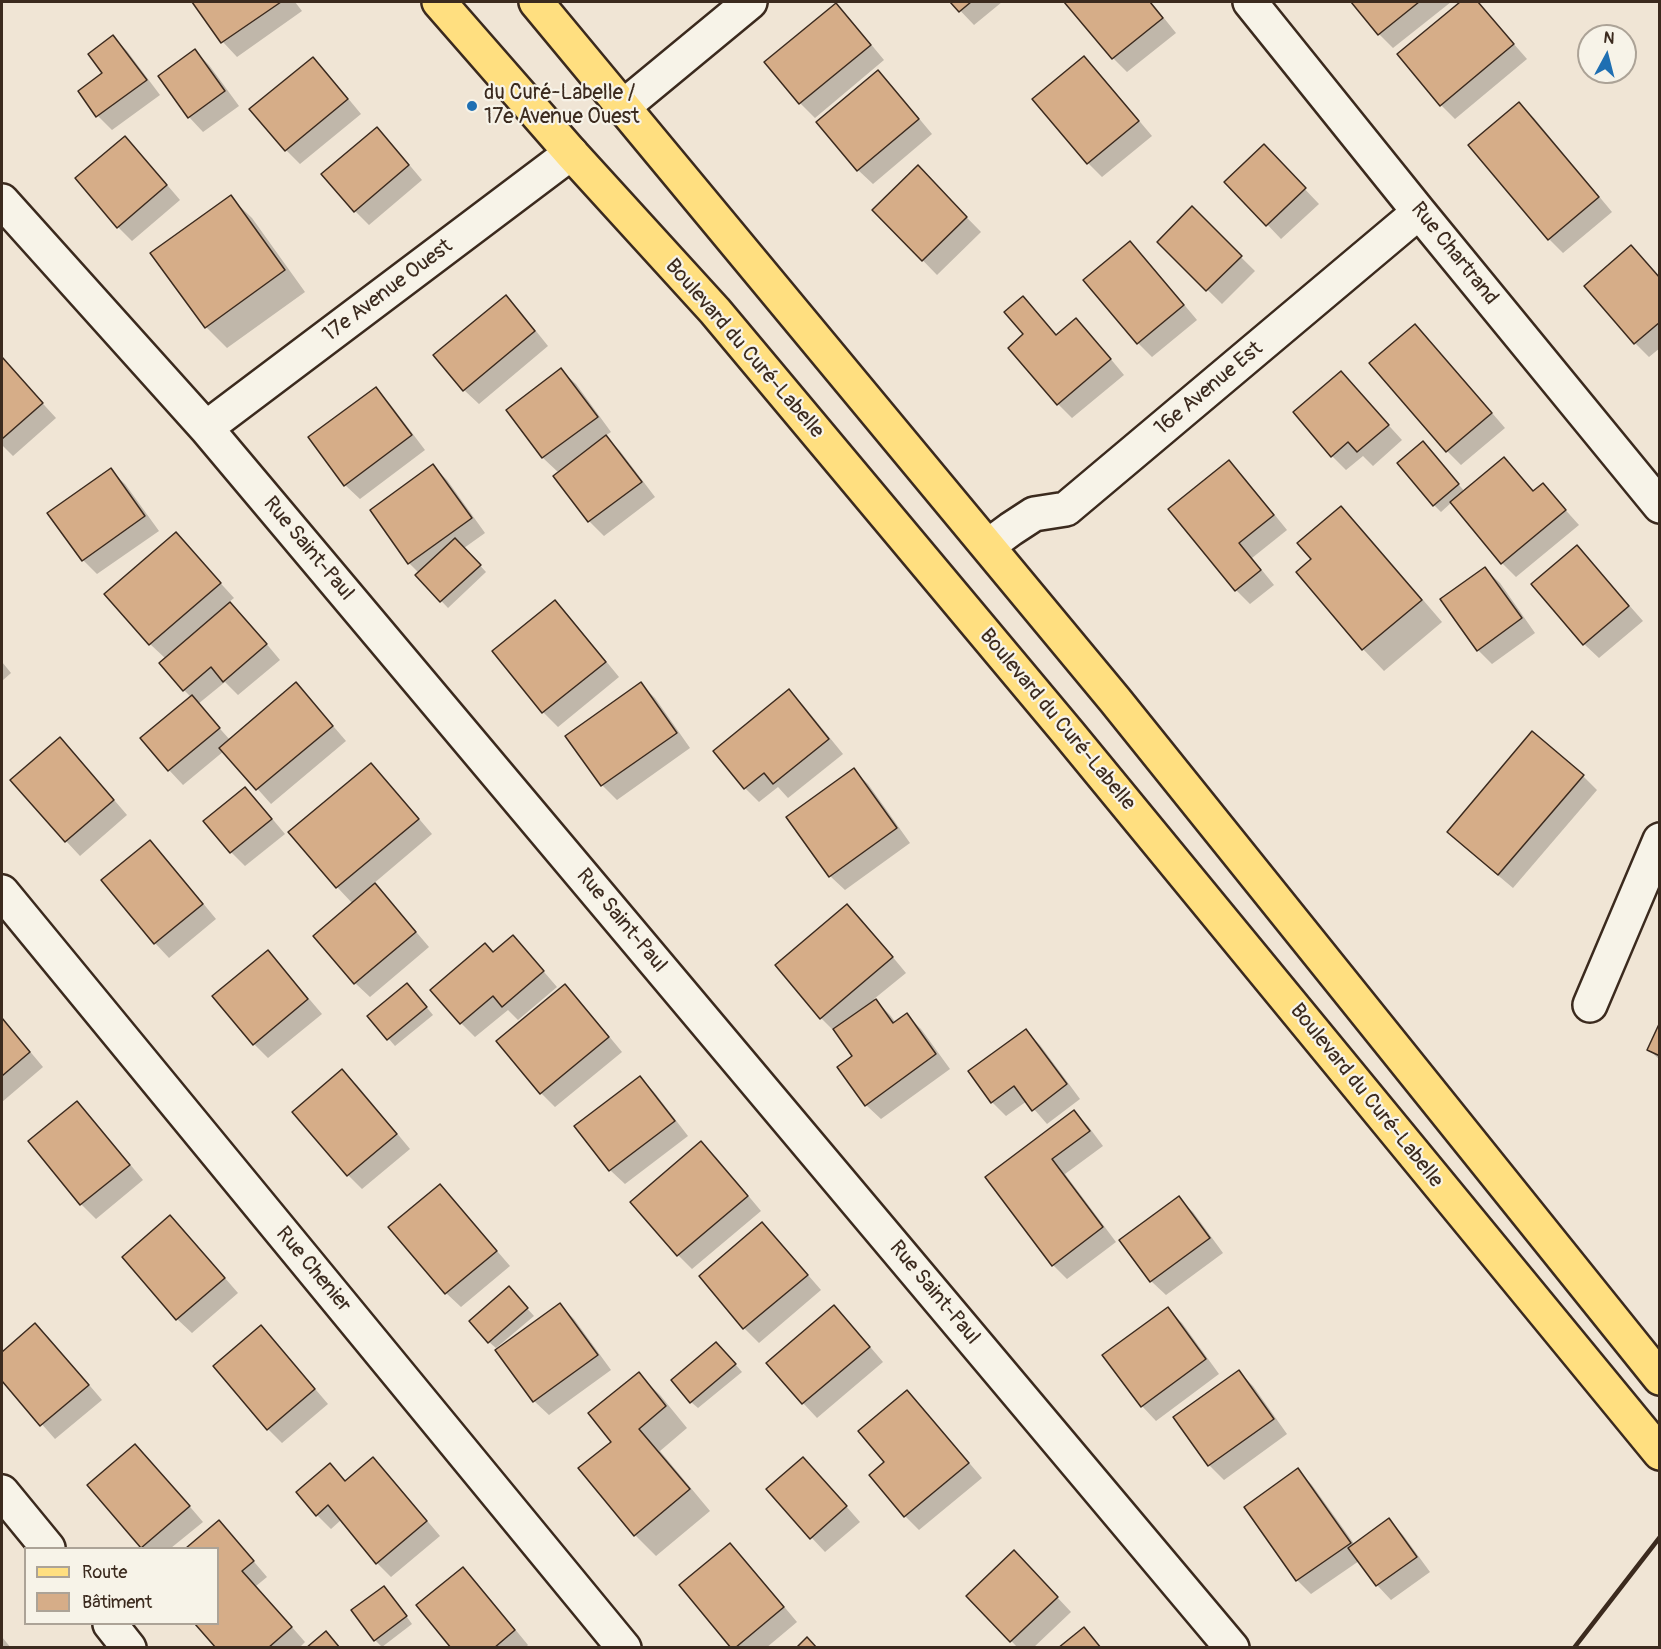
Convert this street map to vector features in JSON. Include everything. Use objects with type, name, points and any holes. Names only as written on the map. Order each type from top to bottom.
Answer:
[{"type":"main road","name":"Boulevard du Curé-Labelle","points":[[438,2],[715,311],[938,576],[1659,1453]]},
{"type":"main road","points":[[536,2],[1115,700],[1659,1378]]},
{"type":"street","points":[[623,107],[750,2]]},
{"type":"street","name":"Rue Chartrand","points":[[1250,2],[1659,506]]},
{"type":"street","name":"17e Avenue Ouest","points":[[206,428],[571,153]]},
{"type":"street","name":"Rue Saint-Paul","points":[[2,201],[206,428],[1232,1647]]},
{"type":"street","name":"16e Avenue Est","points":[[988,546],[1034,514],[1066,509],[1419,212]]},
{"type":"street","points":[[1590,1005],[1659,840]]},
{"type":"street","name":"Rue Chenier","points":[[2,892],[624,1647]]},
{"type":"street","points":[[2,1492],[47,1547]]},
{"type":"street","points":[[112,1625],[129,1647]]},
{"type":"building","points":[[192,2],[281,2],[221,43]]},
{"type":"building","points":[[950,2],[971,2],[959,12]]},
{"type":"building","points":[[1064,2],[1150,2],[1163,18],[1112,59]]},
{"type":"building","points":[[1351,2],[1419,2],[1378,35]]},
{"type":"building","points":[[1460,2],[1478,2],[1514,44],[1440,106],[1397,54]]},
{"type":"building","points":[[836,3],[871,45],[799,104],[764,62]]},
{"type":"building","points":[[113,35],[147,80],[96,117],[78,91],[102,73],[88,54]]},
{"type":"building","points":[[195,49],[225,91],[188,118],[158,76]]},
{"type":"building","points":[[1084,56],[1139,121],[1087,164],[1032,99]]},
{"type":"building","points":[[313,57],[348,99],[285,151],[249,109]]},
{"type":"building","points":[[878,70],[919,119],[857,171],[816,122]]},
{"type":"building","points":[[1519,102],[1599,197],[1548,240],[1468,145]]},
{"type":"building","points":[[377,127],[409,165],[354,212],[321,174]]},
{"type":"building","points":[[125,136],[167,185],[117,228],[75,178]]},
{"type":"building","points":[[1264,144],[1306,188],[1266,226],[1224,182]]},
{"type":"building","points":[[918,165],[967,217],[922,261],[872,210]]},
{"type":"building","points":[[231,195],[285,270],[205,328],[150,253]]},
{"type":"building","points":[[1192,206],[1242,256],[1206,291],[1157,242]]},
{"type":"building","points":[[1130,241],[1184,305],[1137,344],[1083,280]]},
{"type":"building","points":[[1631,245],[1660,278],[1660,322],[1634,344],[1584,286]]},
{"type":"building","points":[[506,295],[535,331],[463,391],[433,355]]},
{"type":"building","points":[[1023,296],[1056,335],[1076,318],[1111,359],[1057,405],[1008,348],[1023,334],[1004,312]]},
{"type":"building","points":[[1415,324],[1492,413],[1446,452],[1369,363]]},
{"type":"building","points":[[2,357],[43,403],[2,439]]},
{"type":"building","points":[[561,368],[598,417],[542,458],[506,410]]},
{"type":"building","points":[[1341,371],[1389,425],[1357,452],[1348,442],[1331,457],[1293,412]]},
{"type":"building","points":[[376,387],[412,435],[344,486],[308,437]]},
{"type":"building","points":[[606,435],[642,482],[588,522],[553,476]]},
{"type":"building","points":[[1423,441],[1459,484],[1433,506],[1397,463]]},
{"type":"building","points":[[1504,457],[1533,491],[1543,483],[1566,510],[1501,564],[1450,502]]},
{"type":"building","points":[[1229,460],[1274,515],[1239,543],[1261,570],[1235,591],[1168,509]]},
{"type":"building","points":[[433,464],[472,518],[408,564],[370,510]]},
{"type":"building","points":[[111,468],[145,516],[82,561],[47,513]]},
{"type":"building","points":[[1341,506],[1422,600],[1362,650],[1296,572],[1311,559],[1297,543]]},
{"type":"building","points":[[176,532],[221,583],[149,645],[104,594]]},
{"type":"building","points":[[455,538],[481,565],[440,602],[415,575]]},
{"type":"building","points":[[1577,545],[1629,606],[1583,645],[1531,584]]},
{"type":"building","points":[[1485,567],[1522,618],[1477,651],[1440,599]]},
{"type":"building","points":[[555,600],[606,662],[542,713],[492,651]]},
{"type":"building","points":[[230,602],[267,644],[223,682],[211,667],[183,691],[159,663]]},
{"type":"building","points":[[296,682],[333,726],[256,790],[219,748]]},
{"type":"building","points":[[641,682],[677,733],[601,786],[565,736]]},
{"type":"building","points":[[789,689],[829,739],[773,784],[764,773],[744,789],[713,751]]},
{"type":"building","points":[[192,695],[220,728],[168,771],[140,738]]},
{"type":"building","points":[[1532,731],[1584,775],[1498,875],[1447,832]]},
{"type":"building","points":[[60,737],[114,800],[65,842],[10,780]]},
{"type":"building","points":[[371,763],[419,819],[336,888],[288,832]]},
{"type":"building","points":[[854,768],[897,828],[829,877],[786,817]]},
{"type":"building","points":[[245,787],[272,819],[230,853],[203,821]]},
{"type":"building","points":[[150,840],[203,904],[154,944],[101,880]]},
{"type":"building","points":[[375,883],[416,932],[354,984],[313,936]]},
{"type":"building","points":[[847,904],[893,957],[820,1019],[775,965]]},
{"type":"building","points":[[513,935],[544,971],[502,1007],[493,996],[460,1024],[430,990],[485,943],[493,952]]},
{"type":"building","points":[[268,950],[308,999],[253,1045],[212,996]]},
{"type":"building","points":[[407,983],[427,1007],[387,1040],[367,1016]]},
{"type":"building","points":[[565,984],[609,1037],[540,1094],[496,1041]]},
{"type":"building","points":[[876,999],[893,1023],[907,1013],[936,1054],[865,1106],[837,1067],[852,1056],[833,1029]]},
{"type":"building","points":[[2,1018],[30,1052],[2,1076]]},
{"type":"building","points":[[1660,1022],[1660,1056],[1647,1050]]},
{"type":"building","points":[[1026,1029],[1067,1084],[1032,1111],[1014,1086],[991,1103],[968,1071]]},
{"type":"building","points":[[342,1069],[397,1134],[347,1176],[292,1112]]},
{"type":"building","points":[[640,1076],[675,1121],[609,1171],[574,1126]]},
{"type":"building","points":[[77,1101],[130,1165],[80,1205],[28,1141]]},
{"type":"building","points":[[1074,1110],[1090,1131],[1052,1159],[1103,1227],[1052,1266],[985,1177]]},
{"type":"building","points":[[701,1141],[748,1196],[677,1256],[630,1202]]},
{"type":"building","points":[[440,1184],[497,1251],[445,1294],[388,1227]]},
{"type":"building","points":[[1179,1196],[1210,1238],[1150,1282],[1119,1240]]},
{"type":"building","points":[[170,1215],[225,1278],[176,1320],[122,1257]]},
{"type":"building","points":[[762,1222],[808,1275],[743,1329],[699,1276]]},
{"type":"building","points":[[509,1286],[528,1308],[488,1343],[469,1321]]},
{"type":"building","points":[[560,1303],[598,1355],[533,1402],[495,1350]]},
{"type":"building","points":[[834,1305],[870,1347],[802,1404],[766,1363]]},
{"type":"building","points":[[1168,1307],[1206,1359],[1141,1407],[1102,1355]]},
{"type":"building","points":[[35,1323],[89,1385],[40,1426],[2,1381],[2,1352]]},
{"type":"building","points":[[261,1325],[315,1389],[267,1430],[213,1366]]},
{"type":"building","points":[[716,1342],[736,1364],[690,1403],[671,1380]]},
{"type":"building","points":[[1239,1370],[1274,1419],[1208,1466],[1173,1417]]},
{"type":"building","points":[[639,1372],[666,1406],[639,1429],[690,1489],[634,1536],[578,1468],[611,1442],[588,1413]]},
{"type":"building","points":[[907,1390],[969,1463],[904,1517],[869,1475],[884,1462],[858,1431]]},
{"type":"building","points":[[135,1444],[190,1506],[140,1547],[87,1485]]},
{"type":"building","points":[[373,1457],[427,1521],[376,1564],[328,1505],[316,1516],[296,1492],[330,1463],[345,1481]]},
{"type":"building","points":[[803,1457],[847,1506],[810,1539],[766,1489]]},
{"type":"building","points":[[1298,1468],[1351,1543],[1296,1581],[1244,1507]]},
{"type":"building","points":[[1389,1518],[1417,1557],[1376,1586],[1348,1548]]},
{"type":"building","points":[[219,1520],[254,1561],[242,1571],[292,1627],[268,1648],[216,1648],[196,1625],[219,1625],[219,1547],[187,1547]]},
{"type":"building","points":[[730,1543],[784,1607],[735,1648],[731,1648],[679,1585]]},
{"type":"building","points":[[1014,1550],[1058,1597],[1010,1642],[966,1596]]},
{"type":"building","points":[[463,1567],[515,1630],[494,1648],[451,1648],[416,1605]]},
{"type":"building","points":[[384,1586],[407,1616],[374,1641],[351,1610]]},
{"type":"building","points":[[1084,1627],[1101,1648],[1058,1648]]},
{"type":"building","points":[[326,1631],[340,1648],[306,1648]]},
{"type":"building","points":[[807,1637],[817,1648],[796,1648]]},
{"type":"railway","points":[[1574,1648],[1660,1537]]},
{"type":"place","name":"du Curé-Labelle / 17e Avenue Ouest","points":[[472,106]]}]
